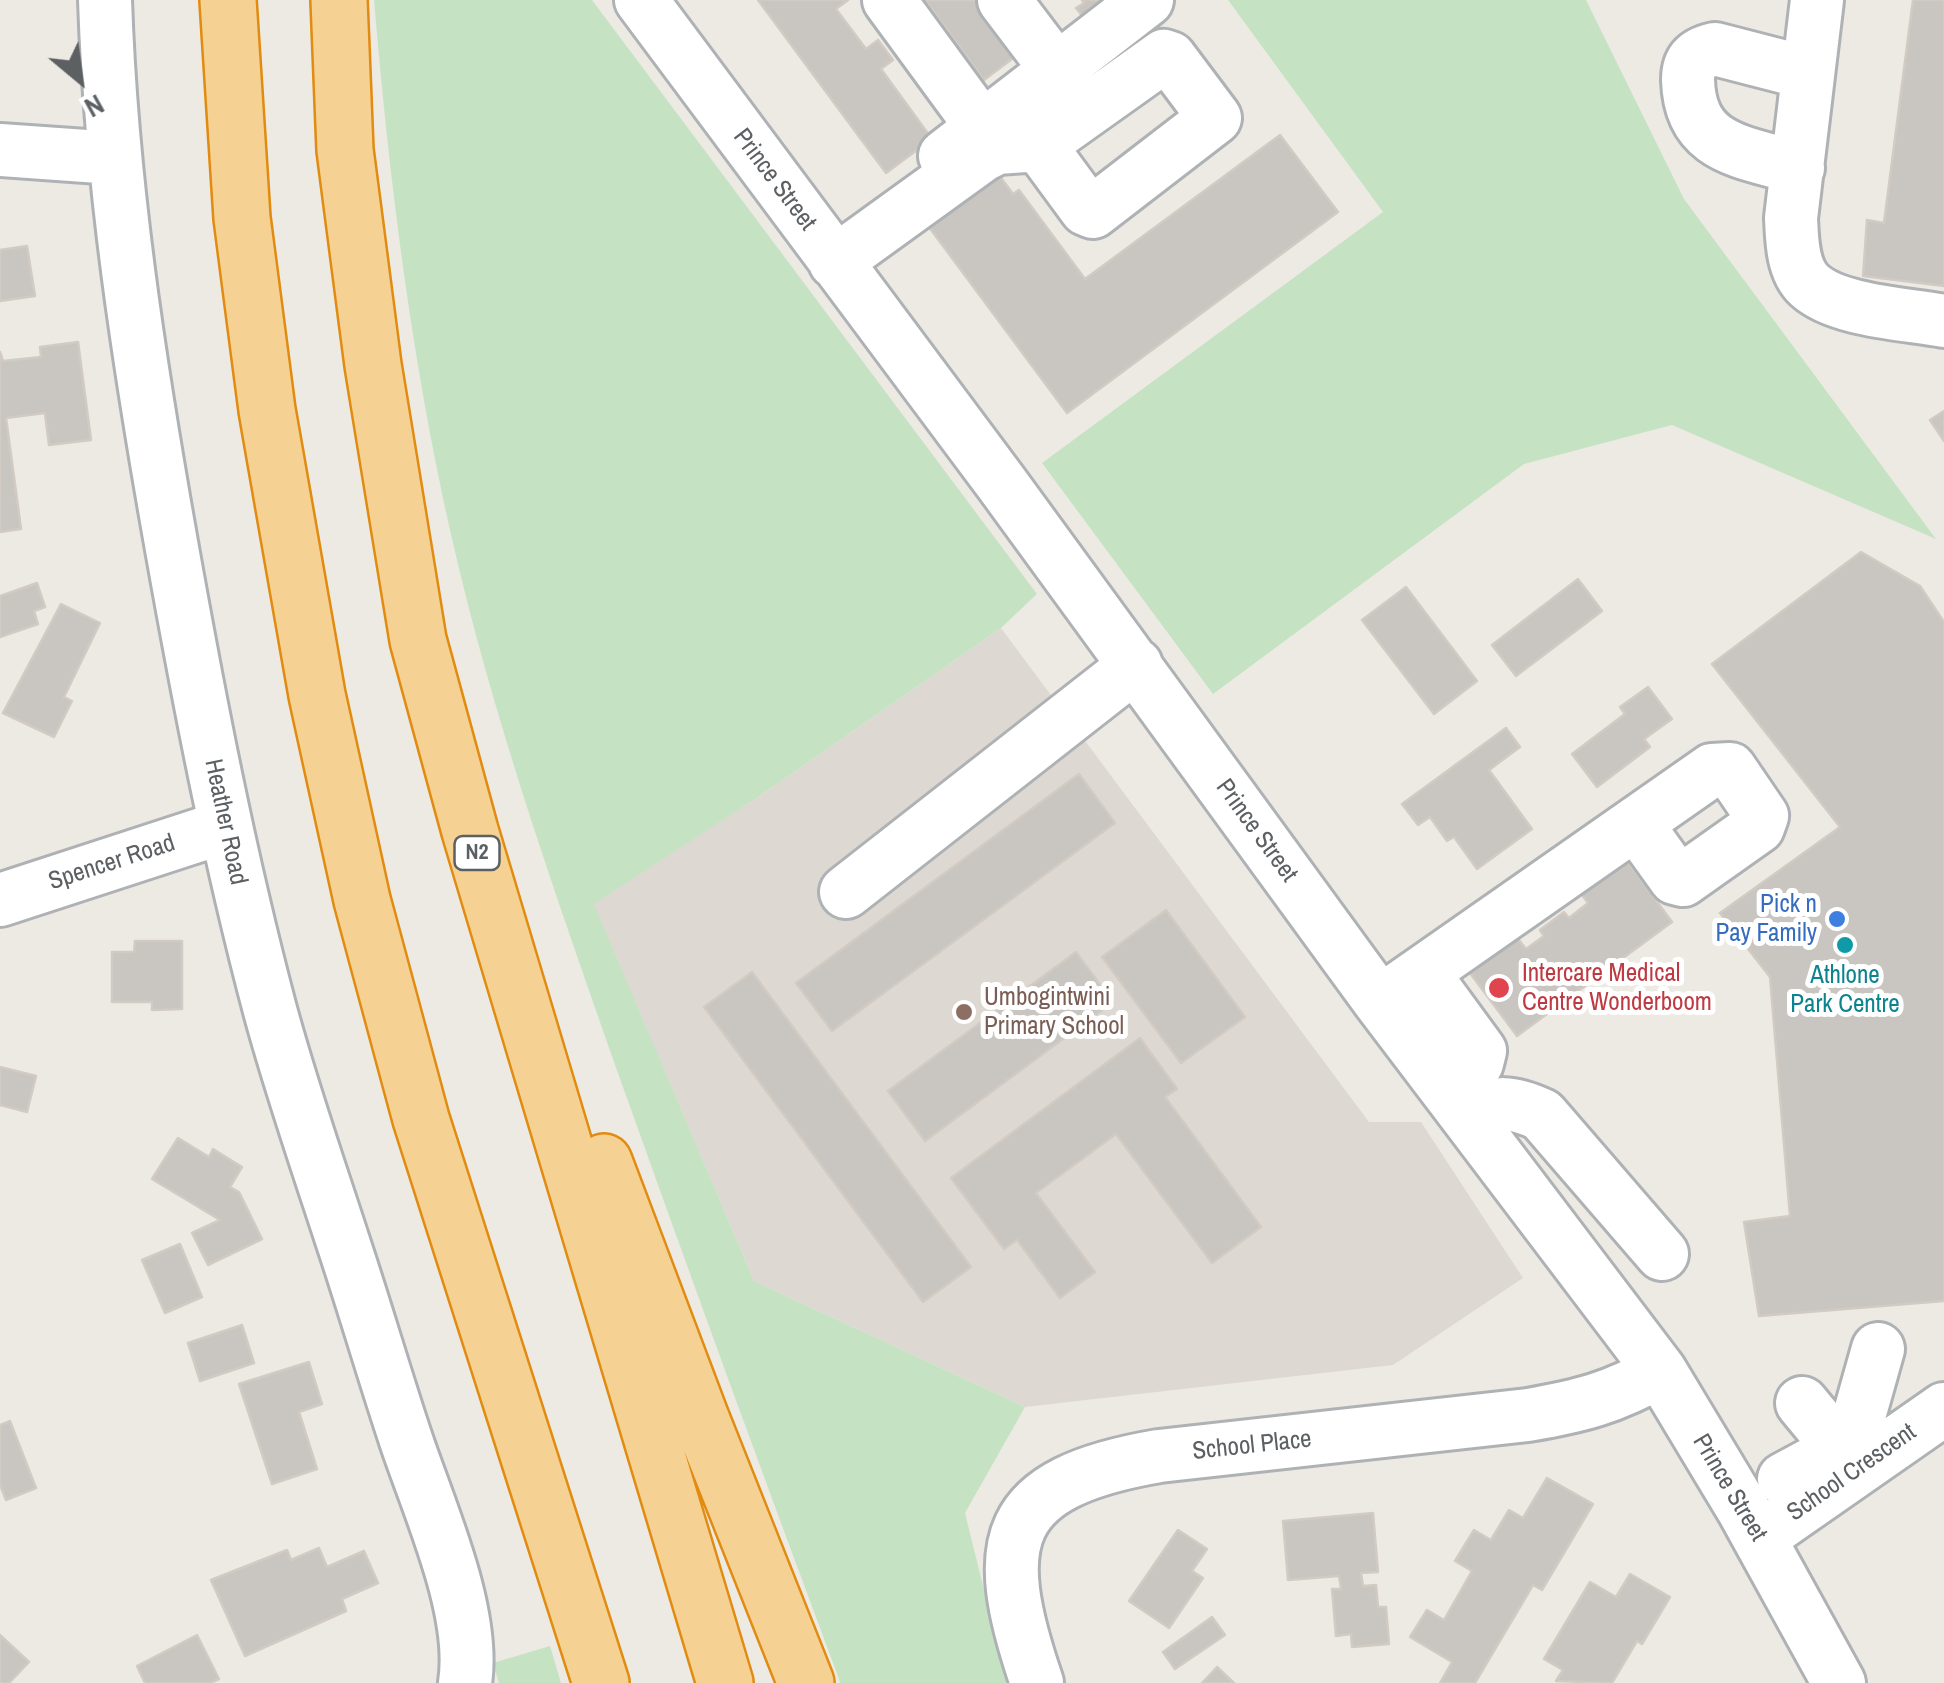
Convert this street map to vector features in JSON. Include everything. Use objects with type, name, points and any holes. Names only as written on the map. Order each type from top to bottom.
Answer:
[{"type":"highway","points":[[228,0],[242,218],[266,410],[317,695],[362,900],[420,1119],[601,1683]]},
{"type":"highway","name":"N2","points":[[339,0],[345,150],[373,365],[418,640],[725,1683]]},
{"type":"highway","points":[[508,956],[551,1030],[580,1099],[806,1683]]},
{"type":"street","name":"Heather Road","points":[[105,0],[114,158],[162,493],[224,827],[299,1106],[463,1619],[465,1683]]},
{"type":"street","name":"Prince Street","points":[[641,0],[1136,665],[1380,1002],[1660,1372],[1751,1523],[1839,1683]]},
{"type":"street","points":[[888,0],[982,127]]},
{"type":"street","points":[[1004,0],[1058,70]]},
{"type":"street","points":[[830,255],[982,127],[1147,0]]},
{"type":"street","points":[[1817,0],[1791,218],[1792,246],[1807,284],[1836,301],[1944,321]]},
{"type":"street","points":[[1798,168],[1714,141],[1692,108],[1688,76],[1691,60],[1700,52],[1715,49],[1808,73]]},
{"type":"street","points":[[830,255],[983,155],[997,148],[1039,146]]},
{"type":"street","points":[[0,150],[114,158]]},
{"type":"street","points":[[846,892],[1136,665]]},
{"type":"street","points":[[1380,1002],[1636,825]]},
{"type":"street","name":"Spencer Road","points":[[0,900],[224,827]]},
{"type":"street","points":[[1423,973],[1480,1051],[1478,1063],[1455,1100],[1516,1103],[1542,1115],[1632,1193],[1662,1254]]},
{"type":"street","points":[[1751,1523],[1784,1479],[1840,1449],[1856,1427],[1878,1349]]},
{"type":"street","name":"School Place","points":[[1037,1683],[1020,1635],[1010,1581],[1013,1546],[1030,1508],[1058,1484],[1107,1465],[1160,1456],[1582,1406],[1624,1392],[1660,1372]]},
{"type":"street","points":[[1802,1403],[1840,1449]]},
{"type":"street","name":"School Crescent","points":[[1751,1523],[1944,1409]]},
{"type":"shaded area","name":"Umbogintwini Primary School","points":[[1001,628],[1369,1122],[1421,1122],[1523,1278],[1393,1365],[1025,1407],[754,1281],[593,903],[758,797]]},
{"type":"green space","points":[[374,0],[592,0],[1037,594],[1001,628],[758,797],[594,904],[754,1281],[1025,1407],[965,1513],[1007,1683],[840,1683],[595,1009],[485,669],[436,465],[413,333],[394,200]]},
{"type":"green space","points":[[1228,0],[1586,0],[1684,199],[1936,539],[1672,425],[1524,464],[1213,694],[1042,463],[1383,212]]},
{"type":"green space","points":[[550,1646],[561,1683],[499,1683],[493,1663]]},
{"type":"building","points":[[758,0],[848,0],[836,9],[866,49],[878,40],[893,60],[881,69],[932,139],[886,173]]},
{"type":"building","points":[[925,0],[975,0],[1016,56],[984,80]]},
{"type":"building","points":[[1082,0],[1117,0],[1087,22],[1076,8],[1084,3]]},
{"type":"building","points":[[1913,0],[1944,0],[1944,286],[1863,276],[1867,220],[1884,223]]},
{"type":"building","points":[[1280,135],[1338,212],[1067,413],[923,219],[993,167],[1013,194],[1019,190],[1085,279]]},
{"type":"building","points":[[27,246],[35,296],[0,301],[0,250]]},
{"type":"building","points":[[78,342],[91,440],[49,445],[45,413],[6,418],[21,529],[0,532],[0,352],[3,361],[41,357],[40,347]]},
{"type":"building","points":[[1944,411],[1944,441],[1930,420]]},
{"type":"building","name":"Athlone Park Centre","points":[[1861,552],[1920,586],[1944,622],[1944,1301],[1759,1316],[1744,1222],[1790,1216],[1770,977],[1720,913],[1840,827],[1712,664]]},
{"type":"building","points":[[1578,579],[1602,611],[1516,676],[1492,645]]},
{"type":"building","points":[[37,583],[45,607],[34,611],[38,624],[0,637],[0,596]]},
{"type":"building","points":[[1406,587],[1477,681],[1434,714],[1362,620]]},
{"type":"building","points":[[61,604],[100,623],[64,697],[72,701],[54,737],[3,713]]},
{"type":"building","points":[[1648,687],[1672,719],[1644,739],[1650,747],[1597,787],[1572,754],[1625,714],[1620,707]]},
{"type":"building","points":[[1506,728],[1520,747],[1489,770],[1532,829],[1477,869],[1454,837],[1447,841],[1430,817],[1418,825],[1402,804]]},
{"type":"building","points":[[1079,774],[1115,823],[832,1031],[796,983]]},
{"type":"building","points":[[1616,846],[1672,922],[1517,1036],[1461,961],[1508,926],[1526,949],[1544,936],[1540,930],[1564,912],[1569,918],[1588,903],[1571,880]]},
{"type":"building","points":[[1166,910],[1245,1017],[1181,1063],[1102,957]]},
{"type":"building","points":[[135,941],[182,941],[182,1009],[152,1010],[152,1002],[112,1002],[112,952],[134,952]]},
{"type":"building","points":[[1076,952],[1113,1002],[925,1141],[888,1091]]},
{"type":"building","points":[[752,972],[971,1267],[923,1302],[704,1007]]},
{"type":"building","points":[[1140,1038],[1177,1089],[1165,1097],[1261,1227],[1212,1263],[1116,1134],[1036,1193],[1095,1272],[1060,1298],[1017,1240],[1004,1249],[951,1178]]},
{"type":"building","points":[[0,1067],[36,1076],[27,1112],[0,1105]]},
{"type":"building","points":[[178,1138],[209,1157],[213,1149],[242,1167],[230,1187],[239,1192],[262,1239],[208,1265],[192,1233],[220,1220],[152,1179]]},
{"type":"building","points":[[180,1244],[202,1297],[165,1313],[142,1260]]},
{"type":"building","points":[[242,1325],[254,1363],[200,1381],[188,1343]]},
{"type":"building","points":[[309,1362],[322,1404],[299,1412],[317,1469],[272,1484],[239,1384]]},
{"type":"building","points":[[10,1421],[36,1488],[6,1500],[0,1485],[0,1425]]},
{"type":"building","points":[[1547,1478],[1593,1504],[1542,1590],[1533,1585],[1475,1683],[1440,1683],[1452,1662],[1410,1637],[1427,1610],[1444,1620],[1472,1571],[1455,1561],[1474,1530],[1491,1540],[1509,1510],[1523,1518]]},
{"type":"building","points":[[1373,1513],[1378,1572],[1361,1573],[1363,1586],[1376,1585],[1378,1607],[1386,1607],[1389,1644],[1352,1647],[1351,1634],[1336,1636],[1332,1589],[1341,1589],[1339,1576],[1288,1580],[1283,1521]]},
{"type":"building","points":[[1178,1530],[1207,1549],[1192,1571],[1203,1578],[1169,1628],[1129,1601]]},
{"type":"building","points":[[319,1548],[327,1567],[364,1551],[378,1583],[342,1599],[346,1611],[245,1656],[211,1580],[287,1550],[291,1560]]},
{"type":"building","points":[[1630,1574],[1670,1597],[1642,1644],[1637,1641],[1612,1683],[1556,1681],[1563,1670],[1544,1659],[1590,1582],[1616,1597]]},
{"type":"building","points":[[1212,1617],[1225,1635],[1175,1669],[1163,1652]]},
{"type":"building","points":[[0,1635],[29,1662],[9,1683],[0,1683]]},
{"type":"building","points":[[197,1635],[219,1679],[210,1683],[145,1683],[137,1666]]},
{"type":"building","points":[[1217,1667],[1234,1683],[1202,1683]]},
{"type":"place","name":"Pick n Pay Family","points":[[1837,919]]},
{"type":"place","name":"Athlone Park Centre","points":[[1845,945]]},
{"type":"place","name":"Intercare Medical Centre Wonderboom","points":[[1499,988]]},
{"type":"place","name":"Umbogintwini Primary School","points":[[964,1012]]}]
